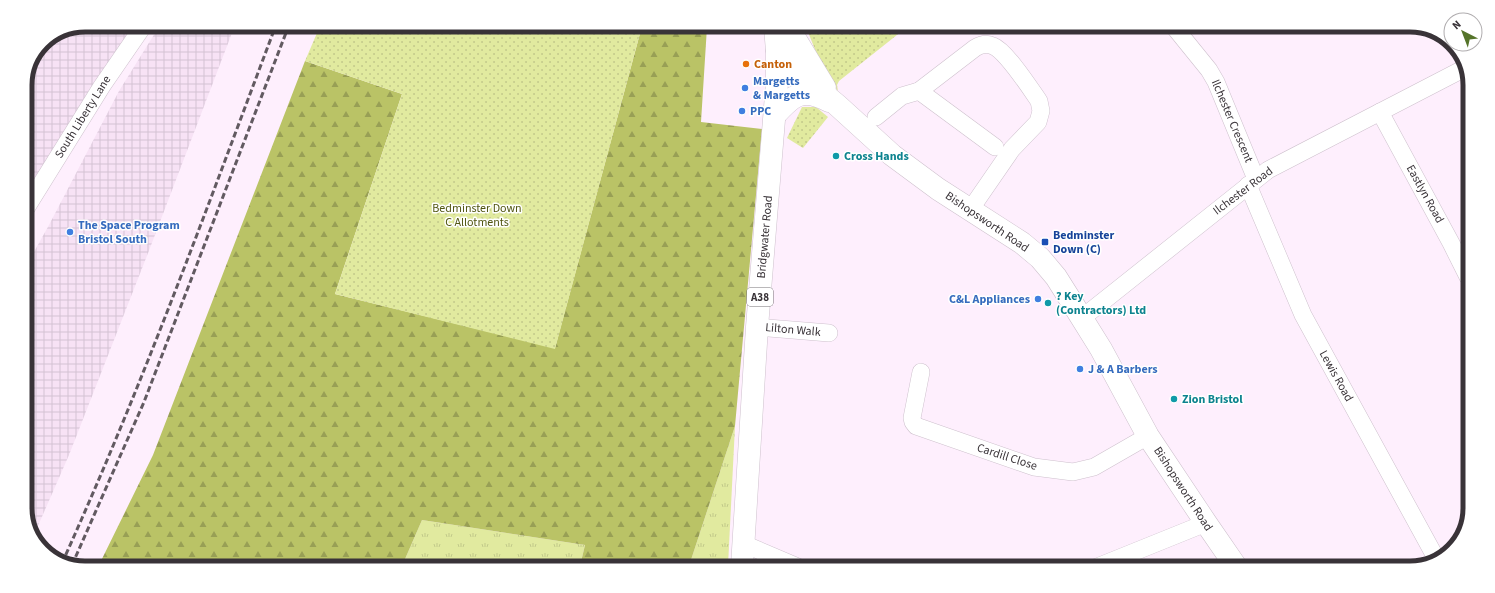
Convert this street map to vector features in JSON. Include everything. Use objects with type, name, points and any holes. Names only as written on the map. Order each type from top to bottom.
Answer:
[{"type":"main road","name":"Bridgwater Road","points":[[742,561],[757,327],[777,82],[775,32]]},
{"type":"main road","name":"Bishopsworth Road","points":[[791,32],[821,83],[837,106]]},
{"type":"main road","name":"Bishopsworth Road","points":[[777,51],[794,69],[892,155],[938,189],[1022,243],[1040,258],[1056,277],[1082,318],[1148,436],[1232,561]]},
{"type":"main road","name":"Bishopsworth Road","points":[[774,116],[795,96],[808,93],[818,95],[837,106]]},
{"type":"street","name":"South Liberty Lane","points":[[32,199],[102,86],[139,32]]},
{"type":"street","name":"Ilchester Crescent","points":[[1178,32],[1209,70],[1216,82],[1252,182]]},
{"type":"street","points":[[876,117],[902,96],[919,91],[970,50],[989,44],[996,47],[1005,55],[1039,101],[1041,111],[1038,122],[1012,149],[970,210]]},
{"type":"street","name":"Ilchester Road","points":[[1082,318],[1268,170],[1461,70]]},
{"type":"street","points":[[919,91],[995,147]]},
{"type":"street","name":"Eastlyn Road","points":[[1380,112],[1452,243],[1463,266]]},
{"type":"street","name":"Lewis Road","points":[[1252,182],[1303,315],[1434,555]]},
{"type":"street","name":"Lilton Walk","points":[[757,327],[829,333]]},
{"type":"street","name":"Cardill Close","points":[[921,372],[912,418],[916,426],[1034,467],[1073,472],[1094,467],[1148,436]]},
{"type":"street","points":[[1112,561],[1206,524]]},
{"type":"street","points":[[744,544],[786,561]]},
{"type":"shaded area","points":[[130,32],[32,183],[32,85],[36,65],[41,56],[47,47],[65,36],[75,33]]},
{"type":"shaded area","points":[[156,32],[232,32],[69,455],[37,529],[32,512],[32,255],[119,91]]},
{"type":"green space","name":"Bedminster Down C Allotments","points":[[317,32],[640,32],[555,349],[335,294],[402,94],[305,61]]},
{"type":"green space","points":[[640,32],[707,32],[701,122],[762,129],[735,426],[691,561],[581,561],[585,545],[422,520],[404,561],[101,561],[153,455],[305,61],[402,94],[335,294],[555,348]]},
{"type":"green space","points":[[808,32],[901,32],[839,81],[837,85],[838,91],[824,72]]},
{"type":"green space","points":[[802,107],[816,107],[828,117],[803,148],[787,138]]},
{"type":"green space","points":[[735,426],[728,561],[691,561]]},
{"type":"green space","points":[[422,520],[585,545],[581,561],[404,561]]},
{"type":"railway","points":[[65,557],[120,430],[147,363],[200,228],[273,32]]},
{"type":"railway","points":[[74,560],[144,402],[286,32]]},
{"type":"place","name":"Canton","points":[[746,64]]},
{"type":"place","name":"Margetts & Margetts","points":[[745,88]]},
{"type":"place","name":"PPC","points":[[742,111]]},
{"type":"place","name":"Cross Hands","points":[[836,156]]},
{"type":"place","name":"The Space Program Bristol South","points":[[70,232]]},
{"type":"place","name":"Bedminster Down (C)","points":[[1045,242]]},
{"type":"place","name":"C&L Appliances","points":[[1038,299]]},
{"type":"place","name":"? Key (Contractors) Ltd","points":[[1048,303]]},
{"type":"place","name":"J & A Barbers","points":[[1080,369]]},
{"type":"place","name":"Zion Bristol","points":[[1174,399]]}]
